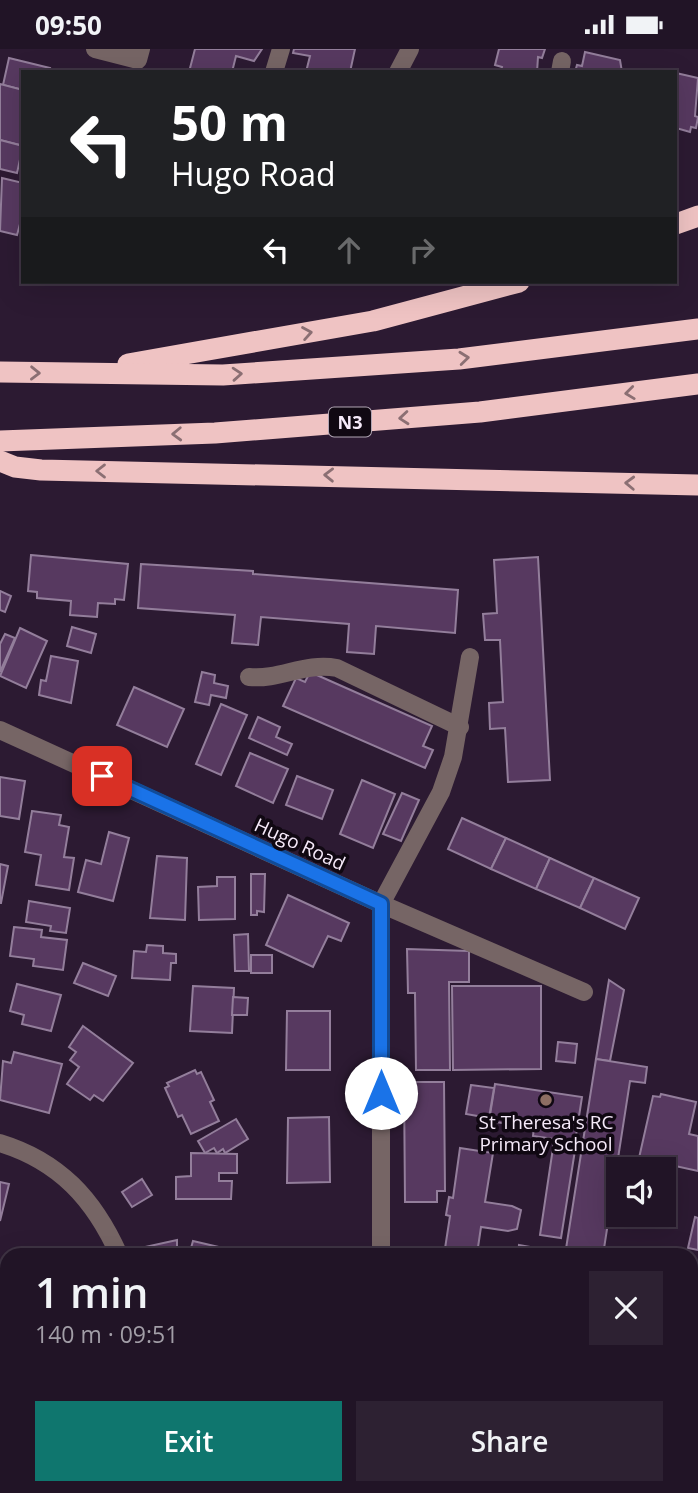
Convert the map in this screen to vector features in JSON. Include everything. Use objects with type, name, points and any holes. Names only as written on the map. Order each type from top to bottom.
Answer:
[{"type":"highway","points":[[677,224],[698,216]]},
{"type":"highway","points":[[71,373],[373,321],[512,284]]},
{"type":"highway","points":[[0,372],[223,375],[445,360],[698,329]]},
{"type":"highway","name":"N3","points":[[0,441],[215,433],[480,412],[698,384]]},
{"type":"highway","points":[[0,461],[15,467],[41,470],[698,485]]},
{"type":"street","points":[[95,49],[139,56]]},
{"type":"street","points":[[275,70],[281,49]]},
{"type":"street","points":[[381,1248],[381,904],[441,792],[460,727],[470,657]]},
{"type":"street","points":[[249,677],[265,678],[317,665],[337,669],[460,727]]},
{"type":"street","name":"Hugo Road","points":[[0,730],[381,904],[584,992]]},
{"type":"street","points":[[0,1143],[25,1151],[57,1169],[84,1194],[107,1228],[116,1248]]},
{"type":"building","points":[[195,49],[262,49],[254,61],[236,56],[232,70],[190,70]]},
{"type":"building","points":[[294,49],[355,49],[350,70],[306,70],[310,56],[293,53]]},
{"type":"building","points":[[499,49],[545,49],[542,58],[538,57],[537,70],[501,70],[502,67],[495,65]]},
{"type":"building","points":[[585,52],[620,60],[622,70],[576,70],[577,65],[582,66]]},
{"type":"building","points":[[9,58],[50,68],[21,70],[21,90],[3,85]]},
{"type":"building","points":[[677,73],[698,78],[695,116],[698,117],[696,128],[691,127],[690,132],[677,128]]},
{"type":"building","points":[[0,84],[21,89],[21,127],[20,145],[0,140]]},
{"type":"building","points":[[0,140],[21,145],[17,173],[0,169]]},
{"type":"building","points":[[2,178],[21,183],[21,220],[17,235],[0,231]]},
{"type":"building","points":[[31,555],[128,564],[124,600],[115,599],[115,604],[98,603],[97,617],[70,615],[71,601],[37,598],[37,592],[28,591]]},
{"type":"building","points":[[538,557],[550,780],[508,782],[505,728],[490,729],[489,703],[503,702],[500,640],[485,640],[483,614],[497,613],[494,560]]},
{"type":"building","points":[[141,564],[253,571],[253,574],[458,590],[455,633],[376,626],[374,654],[347,652],[349,624],[261,617],[258,645],[232,643],[235,615],[138,608]]},
{"type":"building","points":[[0,591],[11,596],[5,612],[0,610]]},
{"type":"building","points":[[72,627],[96,634],[91,653],[67,646]]},
{"type":"building","points":[[20,628],[47,641],[26,688],[0,676]]},
{"type":"building","points":[[5,634],[15,638],[0,672],[0,644]]},
{"type":"building","points":[[51,656],[78,661],[71,703],[39,695],[41,680],[46,681]]},
{"type":"building","points":[[202,672],[215,675],[214,683],[228,686],[226,698],[211,695],[209,705],[195,702]]},
{"type":"building","points":[[310,672],[432,726],[423,746],[433,750],[425,768],[283,706],[296,678],[305,682]]},
{"type":"building","points":[[134,687],[184,709],[167,747],[117,725]]},
{"type":"building","points":[[221,704],[247,715],[221,775],[196,764]]},
{"type":"building","points":[[258,717],[280,727],[276,737],[292,744],[287,755],[249,738]]},
{"type":"building","points":[[250,753],[288,769],[273,803],[236,786]]},
{"type":"building","points":[[297,776],[333,790],[322,819],[286,805]]},
{"type":"building","points":[[0,777],[25,781],[19,819],[0,816]]},
{"type":"building","points":[[362,780],[395,794],[373,848],[340,834]]},
{"type":"building","points":[[402,793],[419,800],[401,841],[383,834]]},
{"type":"building","points":[[32,811],[61,815],[59,825],[69,827],[64,857],[74,858],[69,890],[36,885],[41,855],[25,852]]},
{"type":"building","points":[[462,818],[506,838],[491,869],[448,849]]},
{"type":"building","points":[[109,832],[129,838],[113,901],[78,892],[86,860],[101,864]]},
{"type":"building","points":[[506,838],[550,858],[536,889],[491,869]]},
{"type":"building","points":[[157,856],[187,858],[185,920],[150,918]]},
{"type":"building","points":[[550,858],[594,878],[580,908],[536,889]]},
{"type":"building","points":[[0,864],[8,866],[1,903],[0,903]]},
{"type":"building","points":[[251,874],[265,874],[264,912],[257,911],[257,915],[251,915]]},
{"type":"building","points":[[217,877],[235,877],[235,919],[199,920],[198,887],[217,886]]},
{"type":"building","points":[[594,878],[639,898],[625,929],[580,908]]},
{"type":"building","points":[[288,895],[349,923],[341,941],[328,936],[313,967],[266,945]]},
{"type":"building","points":[[29,901],[70,908],[66,933],[50,931],[51,926],[26,922]]},
{"type":"building","points":[[14,927],[42,930],[41,937],[67,940],[63,970],[33,966],[34,959],[10,956]]},
{"type":"building","points":[[248,934],[249,971],[235,971],[234,935]]},
{"type":"building","points":[[147,945],[163,946],[163,953],[176,954],[176,963],[171,963],[170,980],[132,978],[134,951],[146,952]]},
{"type":"building","points":[[407,949],[469,951],[469,982],[449,982],[450,1070],[416,1070],[415,993],[408,993]]},
{"type":"building","points":[[251,955],[272,955],[272,973],[251,973]]},
{"type":"building","points":[[83,963],[116,976],[108,996],[74,983]]},
{"type":"building","points":[[609,980],[624,990],[610,1061],[596,1059]]},
{"type":"building","points":[[17,984],[61,995],[51,1031],[22,1024],[24,1015],[10,1011]]},
{"type":"building","points":[[193,986],[234,988],[232,1033],[190,1031]]},
{"type":"building","points":[[452,986],[541,986],[541,1069],[453,1070]]},
{"type":"building","points":[[233,997],[248,998],[247,1015],[232,1015]]},
{"type":"building","points":[[287,1011],[330,1011],[330,1070],[286,1070]]},
{"type":"building","points":[[83,1026],[133,1063],[103,1101],[94,1095],[90,1100],[67,1084],[79,1067],[70,1060],[76,1052],[69,1047]]},
{"type":"building","points":[[558,1042],[577,1044],[575,1063],[556,1061]]},
{"type":"building","points":[[14,1052],[62,1064],[49,1113],[0,1100],[3,1061],[11,1063]]},
{"type":"building","points":[[596,1059],[647,1067],[645,1083],[630,1081],[618,1157],[606,1157],[607,1227],[604,1248],[566,1248]]},
{"type":"building","points":[[195,1070],[197,1074],[201,1072],[214,1100],[210,1102],[219,1121],[191,1134],[182,1115],[178,1117],[165,1088],[169,1086],[167,1083]]},
{"type":"building","points":[[404,1082],[444,1082],[445,1191],[437,1191],[437,1202],[405,1202]]},
{"type":"building","points":[[495,1084],[582,1097],[575,1142],[533,1136],[534,1128],[489,1121]]},
{"type":"building","points":[[471,1085],[494,1088],[489,1118],[466,1114]]},
{"type":"building","points":[[661,1094],[696,1102],[689,1134],[698,1136],[698,1171],[676,1166],[676,1157],[639,1157],[653,1096],[660,1097]]},
{"type":"building","points":[[329,1117],[330,1182],[287,1183],[288,1118]]},
{"type":"building","points":[[236,1119],[248,1139],[225,1153],[223,1149],[217,1153],[214,1148],[205,1153],[198,1141]]},
{"type":"building","points":[[554,1141],[576,1144],[561,1238],[540,1235]]},
{"type":"building","points":[[460,1148],[493,1153],[485,1202],[521,1210],[517,1229],[508,1231],[481,1227],[478,1248],[445,1248],[450,1216],[446,1215],[449,1197],[453,1198]]},
{"type":"building","points":[[191,1153],[237,1154],[237,1173],[219,1173],[219,1181],[232,1181],[231,1199],[176,1199],[176,1177],[191,1176]]},
{"type":"building","points":[[142,1179],[152,1195],[132,1207],[122,1192]]},
{"type":"building","points":[[0,1182],[9,1184],[0,1221]]},
{"type":"building","points":[[695,1217],[698,1218],[698,1248],[688,1248]]},
{"type":"building","points":[[177,1240],[177,1248],[145,1247]]},
{"type":"building","points":[[193,1241],[223,1248],[191,1248]]},
{"type":"place","name":"St Theresa's RC Primary School","points":[[546,1100]]},
{"type":"route","points":[[102,776],[381,904],[381,1093]]}]
